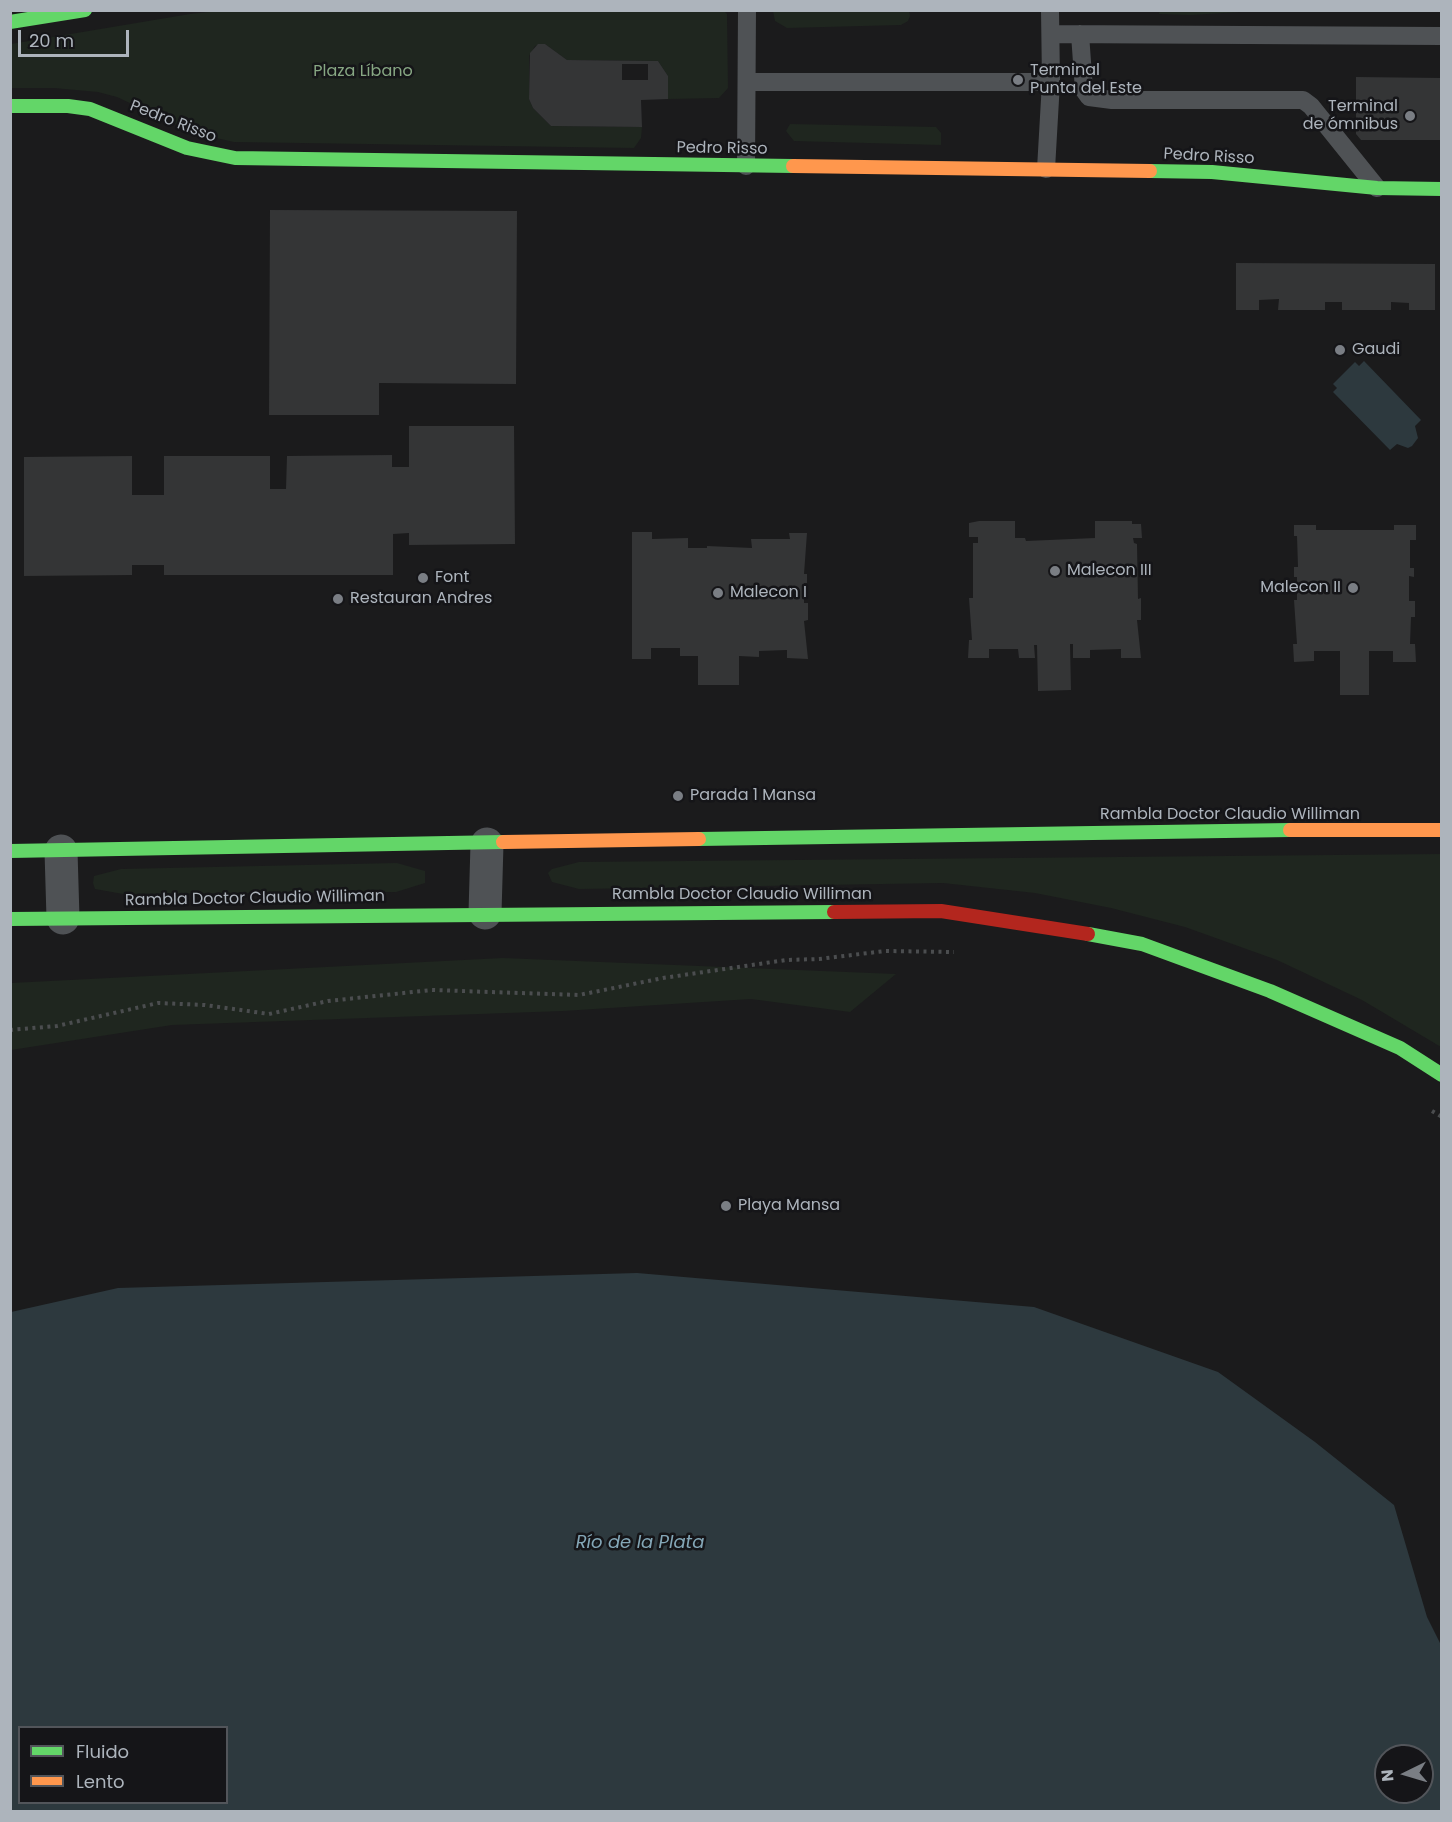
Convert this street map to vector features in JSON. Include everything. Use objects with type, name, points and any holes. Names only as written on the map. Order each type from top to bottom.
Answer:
[{"type":"main road","points":[[10,22],[86,10]]},
{"type":"main road","name":"Pedro Risso","points":[[10,106],[68,106],[90,109],[187,148],[235,158],[1212,172],[1377,188],[1442,189]]},
{"type":"main road","name":"Rambla Doctor Claudio Williman","points":[[10,851],[1194,830],[1442,830]]},
{"type":"main road","name":"Rambla Doctor Claudio Williman","points":[[10,919],[485,913],[942,911],[1046,926],[1142,944],[1270,991],[1400,1048],[1442,1075]]},
{"type":"street","points":[[485,913],[488,844]]},
{"type":"street","points":[[61,851],[63,918]]},
{"type":"lane","points":[[746,166],[747,10]]},
{"type":"lane","points":[[1046,169],[1051,82],[1050,10]]},
{"type":"lane","points":[[1051,34],[1442,36]]},
{"type":"lane","points":[[1080,34],[1084,90],[1089,97],[1112,100],[1303,100],[1311,106],[1377,188]]},
{"type":"lane","points":[[747,82],[1051,82]]},
{"type":"path","points":[[10,1030],[57,1026],[158,1003],[205,1005],[268,1014],[327,1001],[432,990],[579,995],[663,978],[786,960],[819,959],[885,951],[963,953]]},
{"type":"path","points":[[1423,1105],[1442,1117]]},
{"type":"green space","name":"Plaza Líbano","points":[[229,10],[723,10],[727,14],[728,88],[719,98],[668,99],[668,76],[658,61],[567,60],[545,44],[535,46],[529,56],[529,99],[533,108],[551,126],[642,127],[641,138],[634,148],[234,142],[194,133],[117,97],[98,92],[54,88],[11,88],[11,44],[190,14]]},
{"type":"green space","points":[[909,10],[910,16],[908,21],[901,25],[787,28],[775,21],[773,11]]},
{"type":"green space","points":[[1160,10],[1256,11],[1191,15],[1159,14]]},
{"type":"green space","points":[[790,124],[936,127],[941,133],[941,145],[794,141],[786,131]]},
{"type":"green space","points":[[1441,854],[1441,1047],[1362,1000],[1277,960],[1185,927],[1111,908],[1035,893],[943,883],[579,889],[552,882],[548,873],[552,869],[579,862]]},
{"type":"green space","points":[[397,863],[425,871],[425,883],[396,892],[123,894],[95,889],[93,883],[94,876],[121,869]]},
{"type":"green space","points":[[503,958],[896,974],[850,1012],[751,999],[563,1011],[172,1025],[11,1050],[11,983]]},
{"type":"water","points":[[1364,361],[1421,420],[1415,426],[1418,438],[1412,446],[1408,448],[1397,444],[1390,450],[1333,392],[1337,388],[1333,384],[1355,362],[1359,366]]},
{"type":"water","name":"Río de la Plata","points":[[637,1273],[1034,1307],[1218,1372],[1315,1442],[1394,1505],[1427,1617],[1441,1645],[1441,1811],[11,1811],[11,1312],[118,1288]]},
{"type":"building","points":[[538,44],[545,44],[567,60],[658,61],[668,76],[668,99],[641,100],[642,127],[551,126],[533,108],[529,99],[530,53]],"holes":[[[622,64],[648,64],[648,80],[622,80]]]},
{"type":"building","name":"Terminal de ómnibus","points":[[1356,77],[1442,78],[1442,140],[1361,140],[1356,134]]},
{"type":"building","points":[[270,210],[517,211],[516,384],[379,383],[379,415],[269,415]]},
{"type":"building","points":[[1236,263],[1435,264],[1435,310],[1409,310],[1409,303],[1391,302],[1391,310],[1342,310],[1342,302],[1325,302],[1325,310],[1278,310],[1279,299],[1259,300],[1259,310],[1236,310]]},
{"type":"building","points":[[409,426],[514,426],[515,544],[409,545],[409,533],[393,534],[393,575],[164,575],[164,565],[132,565],[132,575],[24,576],[24,457],[132,456],[132,495],[164,495],[164,456],[270,456],[270,489],[286,489],[287,456],[392,455],[392,467],[409,467]]},
{"type":"building","name":"Malecon III","points":[[1015,521],[1015,538],[1025,538],[1026,541],[1095,538],[1095,521],[1132,521],[1132,524],[1141,524],[1142,538],[1133,538],[1134,543],[1137,544],[1138,599],[1141,598],[1141,620],[1137,620],[1141,658],[1121,658],[1121,649],[1090,650],[1090,658],[1073,658],[1073,644],[1070,644],[1071,690],[1038,691],[1037,645],[1034,645],[1035,658],[1019,658],[1018,649],[989,649],[989,658],[968,658],[969,640],[972,640],[969,598],[973,598],[973,543],[978,543],[978,537],[969,537],[969,523]]},
{"type":"building","name":"Malecon II","points":[[1294,525],[1316,525],[1316,530],[1394,530],[1394,525],[1416,525],[1416,540],[1410,540],[1410,568],[1414,568],[1414,577],[1409,576],[1409,601],[1415,601],[1415,617],[1411,617],[1410,644],[1415,644],[1416,662],[1393,662],[1393,651],[1369,651],[1369,695],[1340,695],[1340,651],[1314,651],[1314,661],[1294,662],[1293,644],[1297,644],[1294,600],[1297,600],[1297,577],[1294,577],[1294,567],[1298,567],[1297,536],[1294,536]]},
{"type":"building","name":"Malecon I","points":[[632,532],[652,532],[652,539],[688,538],[688,548],[707,548],[707,546],[752,548],[751,539],[790,539],[789,533],[807,533],[804,574],[807,574],[807,583],[804,583],[804,603],[808,603],[808,620],[804,621],[808,659],[787,658],[787,650],[759,651],[759,657],[739,656],[739,685],[698,685],[698,656],[680,656],[680,648],[651,648],[651,659],[632,659]]},
{"type":"traffic: fast","points":[[10,22],[85,10]]},
{"type":"traffic: fast","points":[[10,106],[68,106],[90,109],[187,148],[235,158],[793,166]]},
{"type":"traffic: fast","points":[[1150,171],[1212,172],[1377,188],[1442,189]]},
{"type":"traffic: fast","points":[[699,839],[1290,830]]},
{"type":"traffic: fast","points":[[10,851],[503,842]]},
{"type":"traffic: fast","points":[[10,919],[834,912]]},
{"type":"traffic: fast","points":[[1088,934],[1142,944],[1270,991],[1400,1048],[1442,1075]]},
{"type":"traffic: slow","points":[[793,166],[1150,171]]},
{"type":"traffic: slow","points":[[1290,830],[1442,830]]},
{"type":"traffic: slow","points":[[503,842],[699,839]]},
{"type":"traffic: jam","points":[[834,912],[941,911],[1088,934]]},
{"type":"place","name":"Terminal Punta del Este","points":[[1018,80]]},
{"type":"place","name":"Terminal de ómnibus","points":[[1410,116]]},
{"type":"place","name":"Gaudi","points":[[1340,350]]},
{"type":"place","name":"Malecon III","points":[[1055,571]]},
{"type":"place","name":"Font","points":[[423,578]]},
{"type":"place","name":"Malecon II","points":[[1353,588]]},
{"type":"place","name":"Malecon I","points":[[718,593]]},
{"type":"place","name":"Restauran Andres","points":[[338,599]]},
{"type":"place","name":"Parada 1 Mansa","points":[[678,796]]},
{"type":"place","name":"Playa Mansa","points":[[726,1206]]}]
